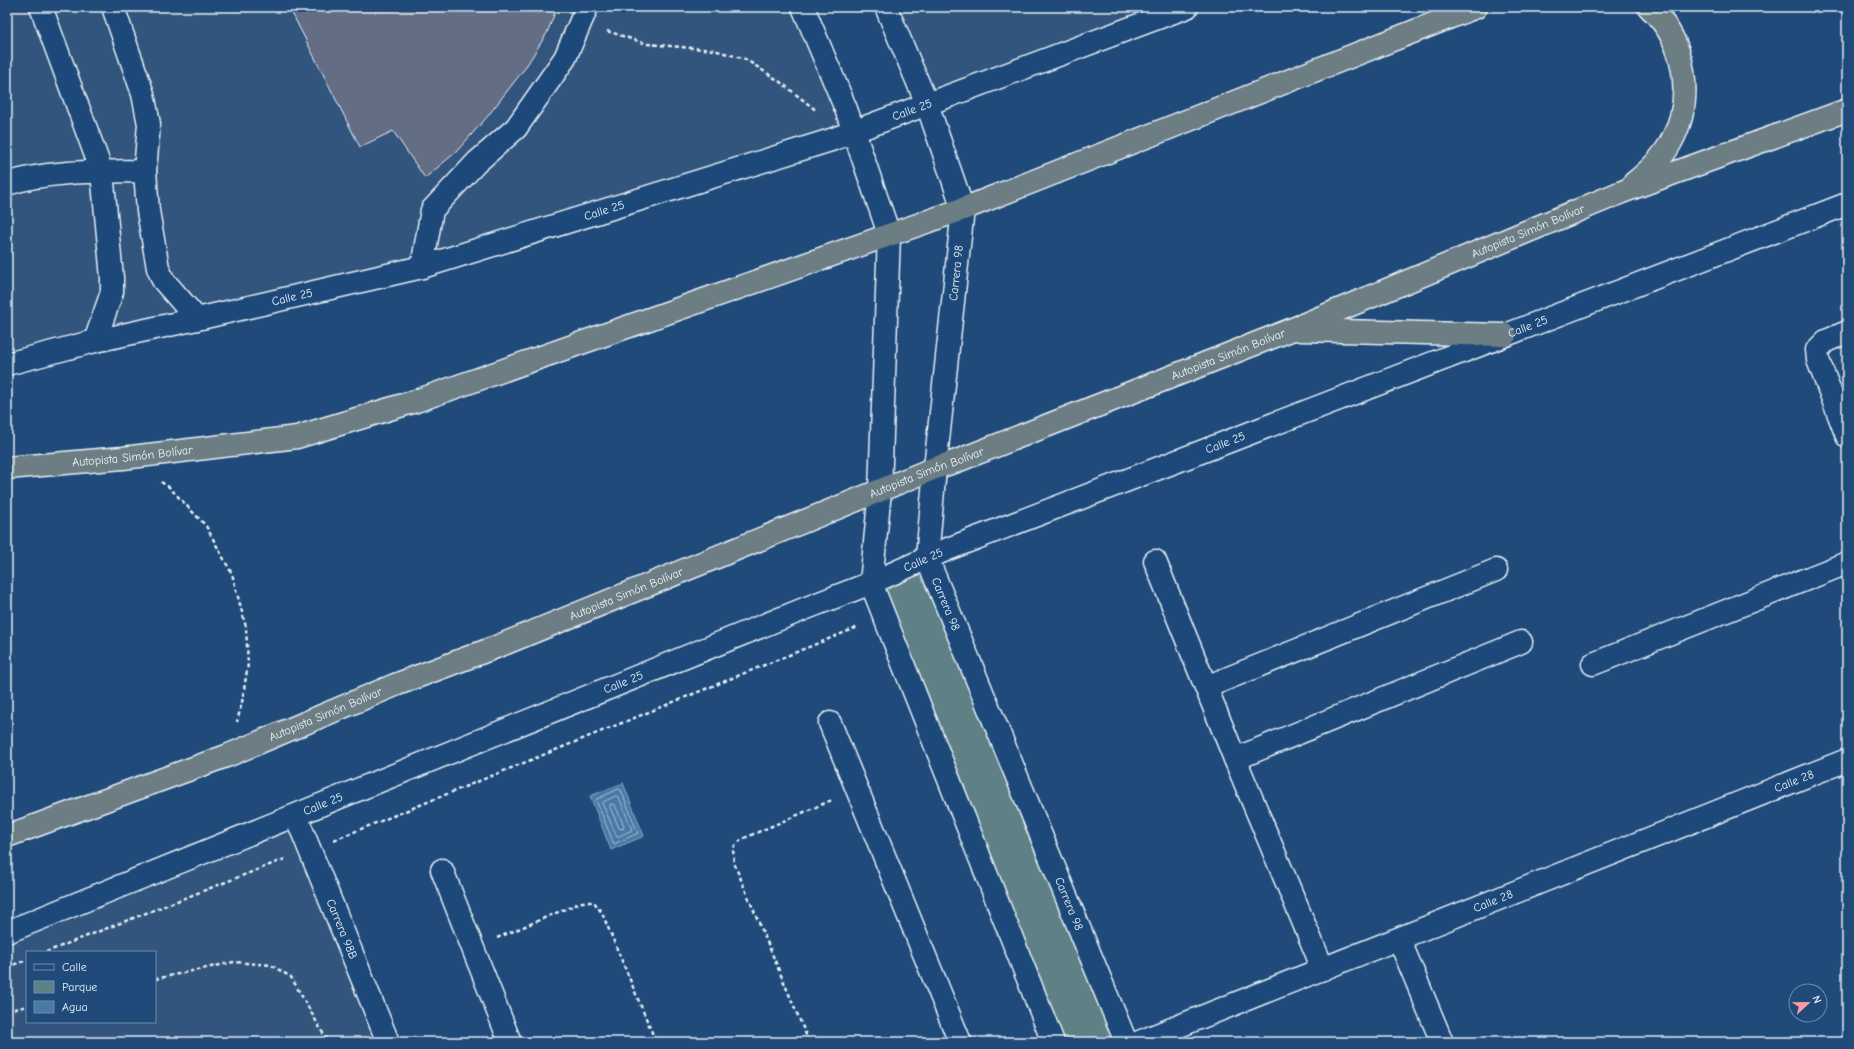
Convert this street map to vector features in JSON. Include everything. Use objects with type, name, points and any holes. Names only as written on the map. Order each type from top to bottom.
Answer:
[{"type":"highway","name":"Autopista Simón Bolívar","points":[[7,468],[123,458],[297,437],[416,401],[963,209],[1476,7]]},
{"type":"highway","points":[[1622,192],[1652,168],[1671,142],[1682,112],[1685,91],[1683,70],[1677,49],[1669,30],[1649,7]]},
{"type":"highway","name":"Autopista Simón Bolívar","points":[[7,836],[228,755],[395,685],[496,647],[935,468],[1293,329],[1622,192],[1847,110]]},
{"type":"highway","points":[[1293,329],[1505,335]]},
{"type":"street","points":[[41,7],[102,172],[112,292],[96,341]]},
{"type":"street","points":[[113,7],[144,102],[149,124],[145,171],[148,212],[158,268],[163,280],[197,319]]},
{"type":"street","points":[[802,7],[854,131],[889,234],[880,491],[871,583],[1054,1042]]},
{"type":"street","name":"Carrera 98","points":[[886,7],[927,104],[963,209],[935,468],[927,558],[1126,1042]]},
{"type":"street","name":"Calle 25","points":[[7,364],[96,341],[422,267],[824,142],[1186,7]]},
{"type":"street","points":[[422,267],[432,210],[477,162],[516,128],[565,58],[585,13]]},
{"type":"street","points":[[7,184],[26,177],[145,171]]},
{"type":"street","name":"Calle 25","points":[[7,932],[871,583],[927,558],[1847,204]]},
{"type":"street","points":[[1847,332],[1826,341],[1817,350],[1818,360],[1847,436]]},
{"type":"street","points":[[1155,561],[1322,969]]},
{"type":"street","points":[[1593,664],[1847,563]]},
{"type":"street","points":[[1206,687],[1496,570]]},
{"type":"street","points":[[1235,759],[1521,642]]},
{"type":"street","points":[[830,723],[960,1042]]},
{"type":"street","name":"Calle 28","points":[[1139,1042],[1847,760]]},
{"type":"street","name":"Carrera 98B","points":[[296,816],[388,1042]]},
{"type":"street","points":[[442,870],[510,1042]]},
{"type":"street","points":[[1399,939],[1442,1042]]},
{"type":"path","points":[[585,13],[614,34],[647,44],[714,50],[745,59],[779,81],[818,112]]},
{"type":"path","points":[[123,458],[169,487],[206,526],[232,574],[246,627],[248,664],[242,702],[228,755]]},
{"type":"path","points":[[49,951],[310,850],[858,627]]},
{"type":"path","points":[[809,1042],[734,863],[734,848],[742,839],[857,790]]},
{"type":"path","points":[[473,948],[582,902],[594,902],[602,913],[656,1042]]},
{"type":"path","points":[[7,967],[26,960]]},
{"type":"path","points":[[156,979],[234,962],[271,965],[291,977],[328,1042]]},
{"type":"path","points":[[7,1011],[26,1006]]},
{"type":"shaded area","points":[[7,7],[803,7],[854,131],[422,267],[7,364]]},
{"type":"shaded area","points":[[886,7],[1187,7],[927,104]]},
{"type":"shaded area","points":[[296,816],[388,1042],[7,1042],[7,932]]},
{"type":"green space","points":[[927,558],[1126,1042],[1053,1042],[871,583]]},
{"type":"water","points":[[623,783],[644,836],[611,850],[590,796]]},
{"type":"building","points":[[289,7],[557,7],[547,33],[525,68],[487,117],[456,152],[425,178],[393,131],[360,147]]}]
